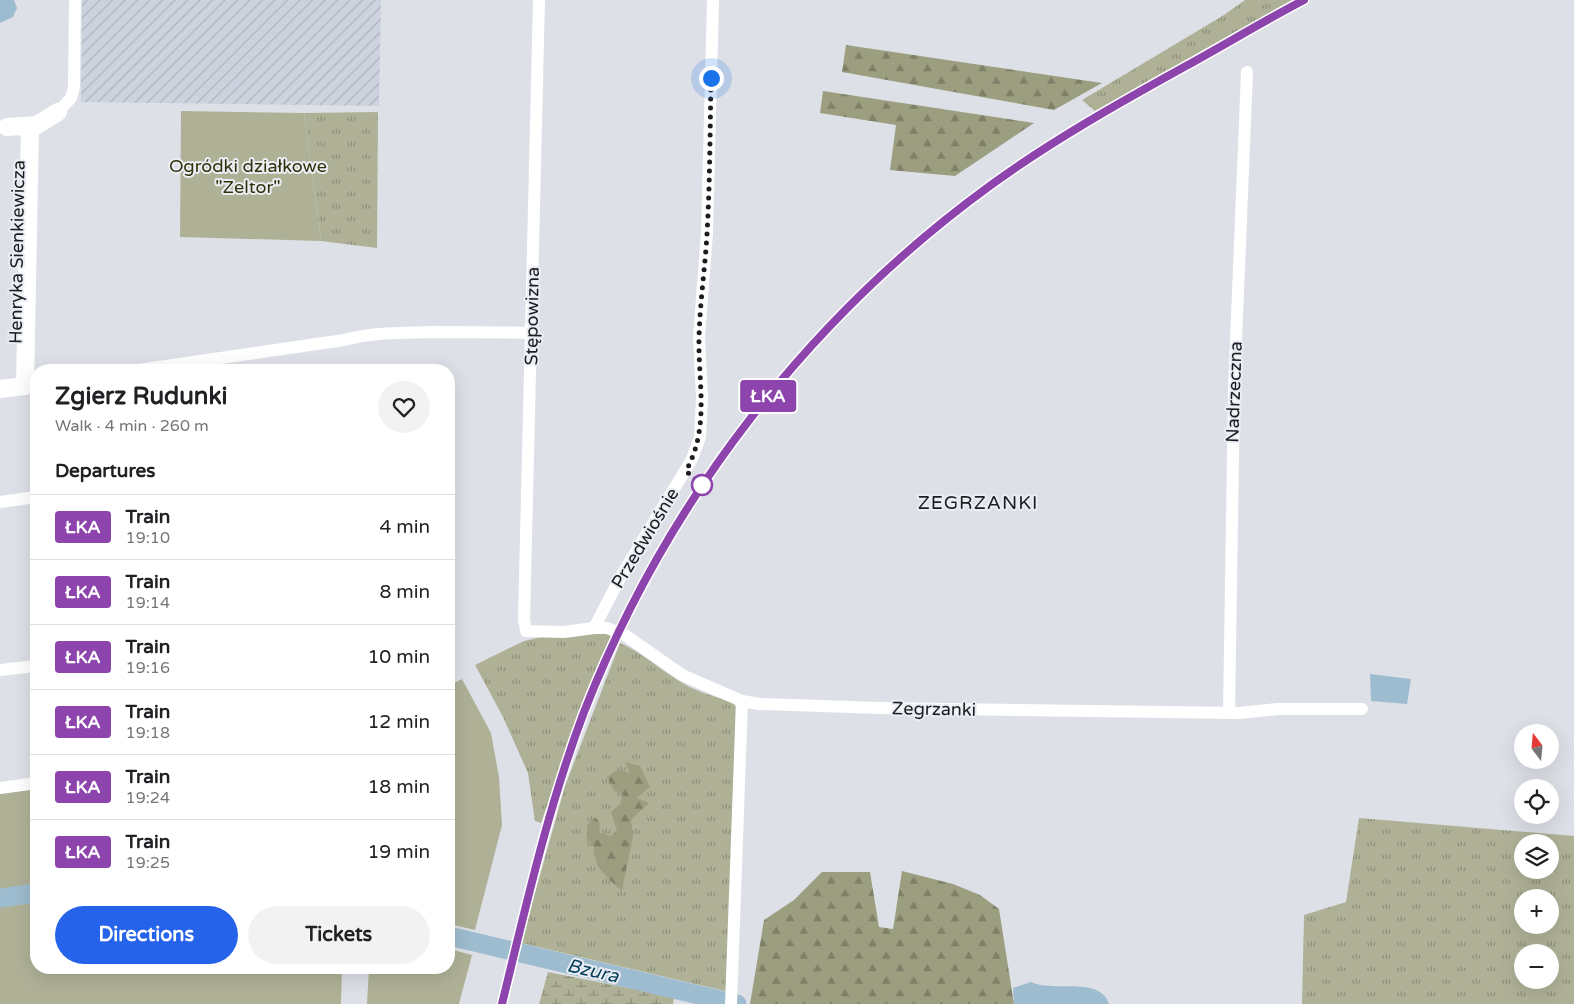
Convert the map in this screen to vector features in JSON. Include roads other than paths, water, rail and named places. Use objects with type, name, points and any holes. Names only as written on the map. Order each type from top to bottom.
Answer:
[{"type":"street","name":"Henryka Sienkiewicza","points":[[19,387],[15,126],[45,121],[58,112],[70,98],[74,87],[75,0]]},
{"type":"street","name":"Stępowizna","points":[[526,631],[524,620],[539,0]]},
{"type":"street","name":"Przedwiośnie","points":[[594,628],[620,578],[692,459],[700,437],[702,398],[699,337],[707,233],[713,0]]},
{"type":"street","name":"Nadrzeczna","points":[[1229,712],[1234,390],[1247,72]]},
{"type":"street","points":[[187,364],[344,340],[365,335],[432,332],[531,333]]},
{"type":"street","points":[[0,502],[30,498]]},
{"type":"street","name":"Zegrzanki","points":[[526,631],[564,632],[606,628],[625,636],[682,675],[742,700],[769,705],[1239,713],[1286,709],[1362,709]]},
{"type":"street","points":[[0,670],[30,667]]},
{"type":"street","points":[[732,1000],[742,700]]},
{"type":"street","points":[[0,788],[30,784]]},
{"type":"water","points":[[0,0],[14,0],[17,8],[13,17],[0,23]]},
{"type":"water","points":[[1370,674],[1411,679],[1407,704],[1371,701]]},
{"type":"water","points":[[1031,982],[1051,986],[1086,987],[1104,995],[1109,1004],[1014,1004],[1013,988]]},
{"type":"waterway","name":"Bzura","points":[[0,898],[30,894]]},
{"type":"waterway","name":"Bzura","points":[[455,937],[737,1004]]},
{"type":"railway","points":[[502,1004],[551,812],[562,774],[589,700],[622,624],[661,551],[705,481],[754,414],[807,351],[864,292],[926,237],[991,186],[1038,153],[1086,123],[1304,0]]},
{"type":"train","name":"ŁKA","points":[[502,1004],[554,800],[577,731],[603,665],[642,586],[675,527],[715,466],[757,410],[823,333],[872,284],[932,231],[992,185],[1022,163],[1117,104],[1304,0]]},
{"type":"district","name":"ZEGRZANKI","points":[[978,502]]},
{"type":"park label","name":"Ogródki działkowe \"Zeltor\"","points":[[248,176]]}]
